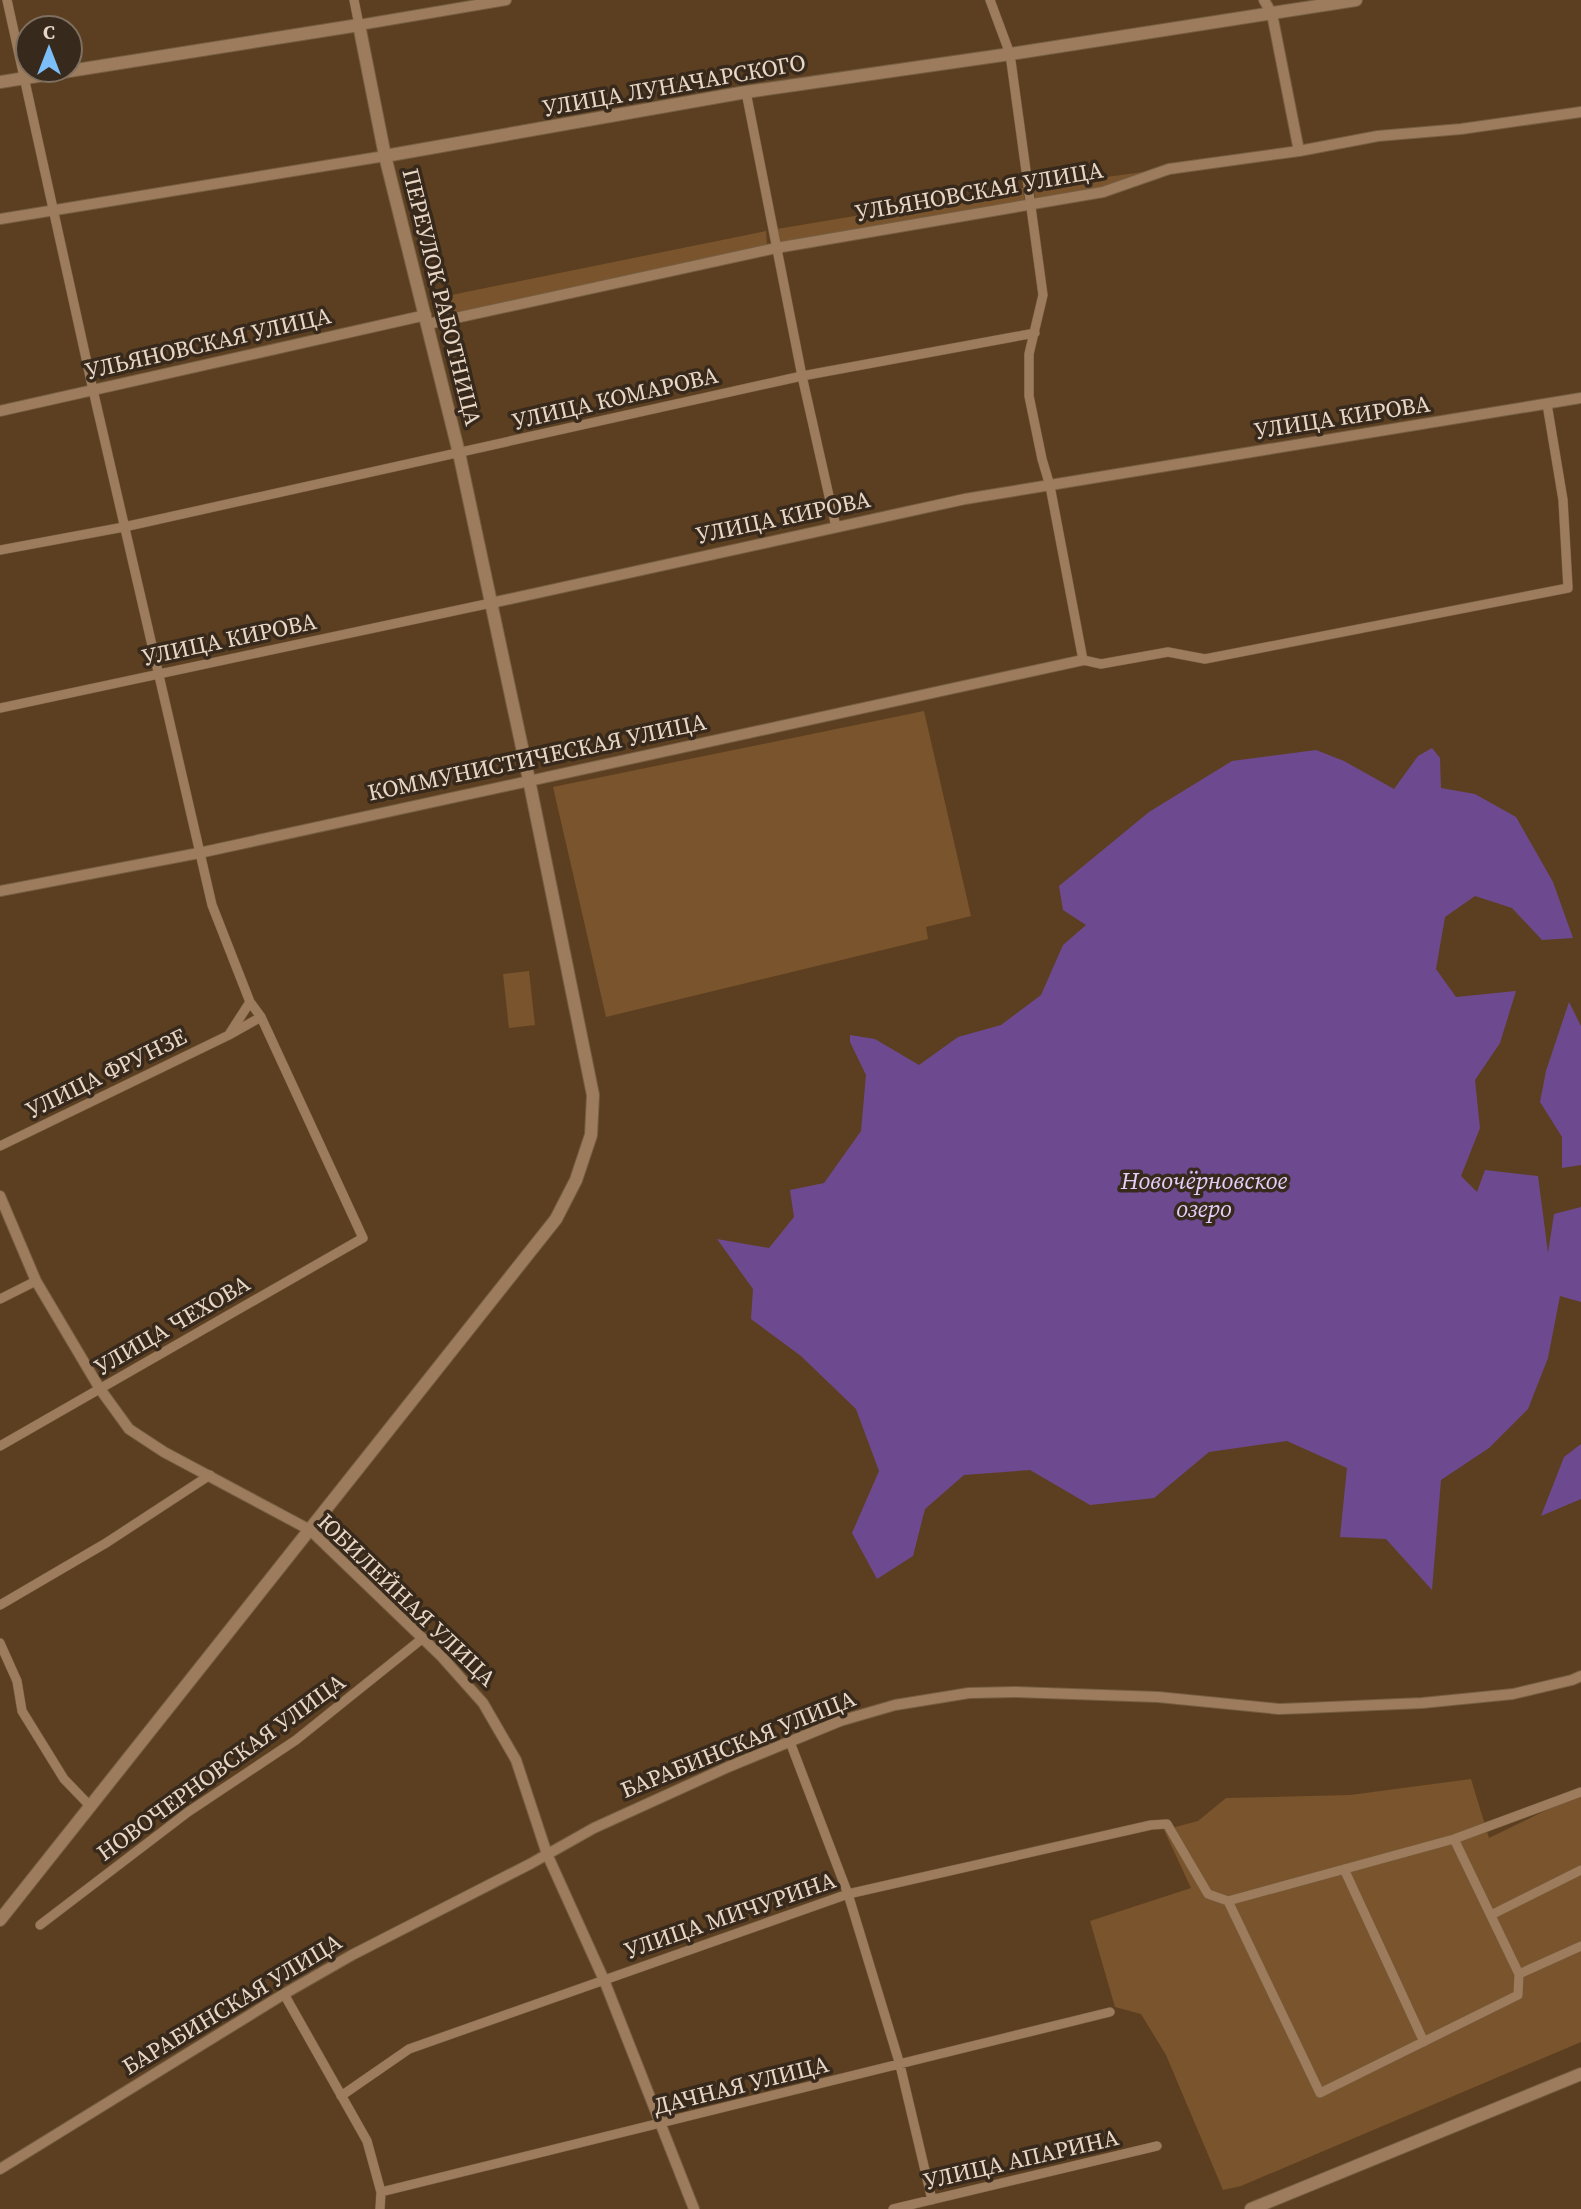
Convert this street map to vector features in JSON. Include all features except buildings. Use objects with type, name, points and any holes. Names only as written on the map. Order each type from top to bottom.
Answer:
[{"type":"main road","name":"УЛИЦА ЛУНАЧАРСКОГО","points":[[385,156],[746,92],[1356,0]]},
{"type":"main road","points":[[84,68],[359,24]]},
{"type":"main road","name":"ПЕРЕУЛОК РАБОТНИЦА","points":[[0,1920],[556,1219],[576,1181],[591,1135],[593,1095],[529,780],[459,453],[385,156],[359,24]]},
{"type":"main road","points":[[1251,2209],[1581,2074]]},
{"type":"street","points":[[7,0],[14,30]]},
{"type":"street","name":"ПЕРЕУЛОК РАБОТНИЦА","points":[[354,0],[359,24]]},
{"type":"street","points":[[359,24],[506,0]]},
{"type":"street","points":[[990,0],[1010,54],[1043,295],[1029,354],[1029,396],[1050,486],[1083,660],[1101,664],[1168,653],[1205,659],[1568,588],[1563,500],[1547,404]]},
{"type":"street","points":[[1264,0],[1272,13],[1299,151]]},
{"type":"street","points":[[26,84],[93,390],[212,905],[250,1002],[261,1017]]},
{"type":"street","points":[[746,92],[802,376],[836,527]]},
{"type":"street","name":"УЛЬЯНОВСКАЯ УЛИЦА","points":[[0,411],[427,319],[776,248],[1103,192],[1169,169],[1299,151],[1378,136],[1461,129],[1581,112]]},
{"type":"street","name":"УЛИЦА ЛУНАЧАРСКОГО","points":[[0,219],[385,156]]},
{"type":"street","name":"УЛИЦА КОМАРОВА","points":[[0,550],[124,527],[802,376],[1035,333]]},
{"type":"street","name":"УЛИЦА КИРОВА","points":[[0,708],[965,499],[1581,398]]},
{"type":"street","name":"КОММУНИСТИЧЕСКАЯ УЛИЦА","points":[[0,891],[199,853],[1083,660]]},
{"type":"street","points":[[229,1035],[250,1002]]},
{"type":"street","name":"УЛИЦА ФРУНЗЕ","points":[[0,1146],[261,1017]]},
{"type":"street","name":"УЛИЦА ЧЕХОВА","points":[[0,1446],[363,1238],[261,1017]]},
{"type":"street","name":"ЮБИЛЕЙНАЯ УЛИЦА","points":[[0,1196],[36,1281],[100,1389],[129,1429],[164,1452],[310,1530],[423,1638],[483,1703],[516,1760],[547,1854],[604,1980],[694,2209]]},
{"type":"street","points":[[0,1299],[36,1281]]},
{"type":"street","points":[[0,1605],[106,1543],[210,1475]]},
{"type":"street","name":"НОВОЧЕРНОВСКАЯ УЛИЦА","points":[[40,1925],[188,1812],[296,1740],[423,1638]]},
{"type":"street","points":[[0,1643],[17,1681],[23,1711],[64,1779],[90,1806]]},
{"type":"street","name":"БАРАБИНСКАЯ УЛИЦА","points":[[0,2169],[352,1955],[605,1823],[728,1767],[840,1721],[895,1705],[968,1693],[1157,1697],[1268,1708],[1307,1708],[1422,1703],[1513,1693],[1562,1683],[1581,1676]]},
{"type":"street","points":[[790,1742],[848,1894],[900,2065],[932,2200]]},
{"type":"street","points":[[1454,1839],[1519,1974],[1518,1995],[1320,2093],[1228,1901],[1454,1839],[1581,1792]]},
{"type":"street","name":"УЛИЦА МИЧУРИНА","points":[[341,2096],[410,2049],[848,1894],[1152,1825],[1167,1824],[1208,1894],[1228,1901]]},
{"type":"street","points":[[1344,1869],[1423,2042]]},
{"type":"street","points":[[1491,1915],[1581,1870]]},
{"type":"street","points":[[1519,1974],[1581,1946]]},
{"type":"street","points":[[284,1994],[367,2141],[381,2192],[380,2209]]},
{"type":"street","name":"ДАЧНАЯ УЛИЦА","points":[[381,2192],[1110,2012]]},
{"type":"street","name":"УЛИЦА АПАРИНА","points":[[893,2209],[1157,2146]]},
{"type":"shaded area","points":[[1143,172],[1103,189],[1036,200],[1033,187]]},
{"type":"shaded area","points":[[1023,188],[1025,203],[780,245],[777,229]]},
{"type":"shaded area","points":[[766,231],[767,245],[436,318],[432,299]]},
{"type":"shaded area","points":[[924,711],[971,916],[926,927],[928,939],[606,1017],[553,787]]},
{"type":"shaded area","points":[[529,971],[535,1025],[509,1028],[503,974]]},
{"type":"shaded area","points":[[1471,1779],[1489,1838],[1581,1793],[1581,2042],[1241,2186],[1223,2190],[1166,2055],[1141,2014],[1115,2007],[1090,1921],[1191,1888],[1164,1830],[1198,1821],[1226,1798],[1350,1795]]},
{"type":"water","name":"Новочёрновское озеро","points":[[1432,748],[1440,758],[1441,788],[1475,794],[1516,817],[1553,882],[1573,938],[1542,940],[1512,908],[1475,896],[1445,917],[1436,969],[1456,997],[1516,991],[1500,1043],[1475,1080],[1480,1128],[1461,1176],[1477,1192],[1485,1170],[1538,1176],[1548,1253],[1554,1214],[1581,1207],[1581,1302],[1560,1296],[1548,1358],[1528,1409],[1489,1448],[1441,1480],[1432,1590],[1386,1539],[1340,1537],[1347,1468],[1287,1441],[1209,1452],[1154,1498],[1090,1505],[1030,1470],[964,1475],[925,1509],[913,1556],[877,1579],[852,1533],[879,1471],[856,1409],[801,1356],[751,1319],[753,1289],[717,1239],[769,1248],[794,1217],[790,1190],[824,1183],[861,1131],[866,1075],[850,1042],[850,1035],[875,1039],[919,1065],[958,1037],[1001,1025],[1041,995],[1063,945],[1086,925],[1063,910],[1059,886],[1149,812],[1232,761],[1316,750],[1344,761],[1394,789],[1418,756]]},
{"type":"water","points":[[1569,1002],[1581,1026],[1581,1165],[1562,1168],[1562,1137],[1540,1102],[1546,1071]]},
{"type":"water","points":[[1581,1444],[1581,1499],[1541,1516],[1564,1457]]}]
